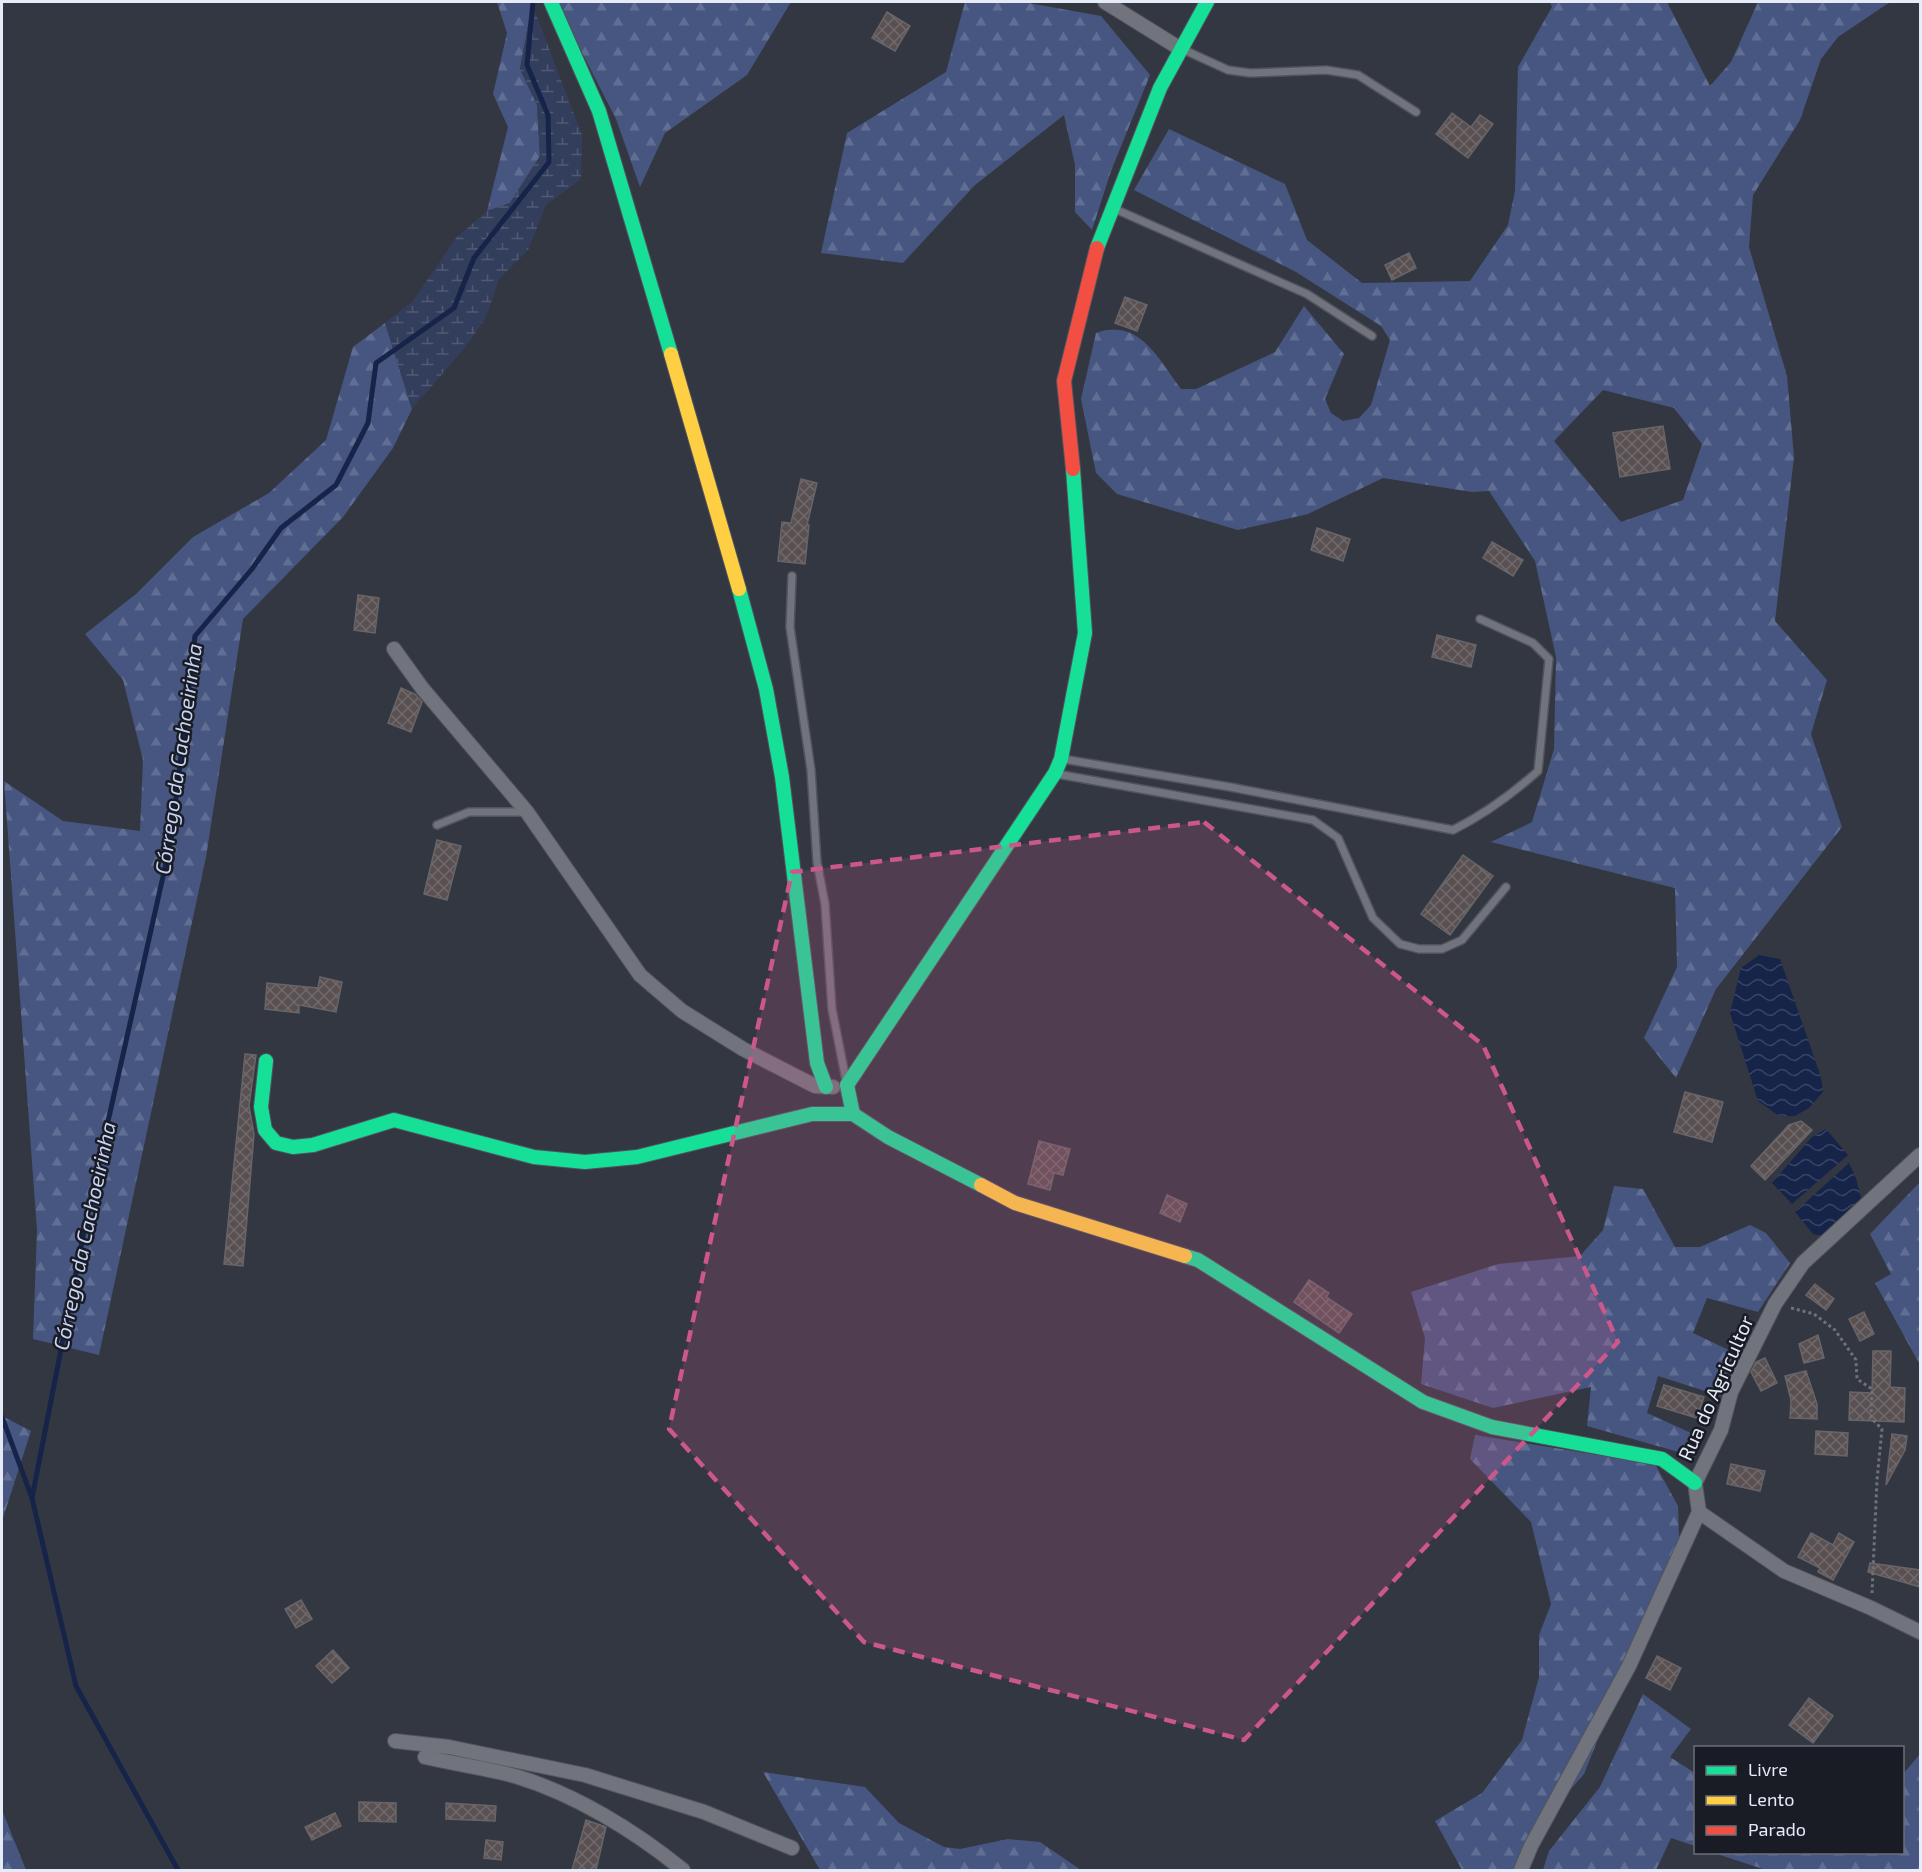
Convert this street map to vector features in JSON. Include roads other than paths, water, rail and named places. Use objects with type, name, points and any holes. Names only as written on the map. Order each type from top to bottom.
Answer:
[{"type":"street","points":[[551,2],[599,111],[721,525],[766,689],[782,777],[802,956],[817,1063],[826,1087]]},
{"type":"street","points":[[1104,2],[1179,48]]},
{"type":"street","points":[[853,1114],[847,1085],[1055,773],[1060,759],[1085,633],[1077,501],[1064,381],[1094,254],[1160,88],[1179,48],[1207,2]]},
{"type":"street","points":[[394,649],[422,688],[526,812],[640,975],[682,1011],[743,1049],[815,1086],[847,1085]]},
{"type":"street","points":[[266,1060],[261,1109],[264,1126],[269,1137],[278,1145],[288,1148],[305,1148],[376,1123],[394,1120],[534,1156],[585,1162],[637,1157],[812,1114],[853,1114],[888,1137],[1015,1203],[1198,1260],[1423,1402],[1492,1427],[1662,1459],[1695,1483]]},
{"type":"street","name":"Rua do Agricultor","points":[[1699,1512],[1695,1483],[1721,1430],[1731,1392],[1775,1304],[1803,1263],[1920,1155]]},
{"type":"street","points":[[1521,1870],[1531,1846],[1629,1666],[1699,1512],[1784,1571],[1871,1608],[1920,1632]]},
{"type":"street","points":[[395,1741],[449,1746],[585,1775],[704,1812],[792,1848]]},
{"type":"street","points":[[425,1757],[515,1776],[550,1789],[594,1810],[683,1870]]},
{"type":"lane","points":[[1179,48],[1228,70],[1239,72],[1326,70],[1358,75],[1416,112]]},
{"type":"lane","points":[[1112,208],[1307,294],[1372,336]]},
{"type":"lane","points":[[792,576],[790,627],[811,770],[817,862],[825,904],[832,1009],[847,1085]]},
{"type":"lane","points":[[1060,759],[1230,787],[1452,830],[1500,803],[1539,771],[1549,659],[1533,643],[1480,619]]},
{"type":"lane","points":[[1055,773],[1313,820],[1338,838],[1378,924],[1400,944],[1419,950],[1442,949],[1462,940],[1506,888]]},
{"type":"lane","points":[[438,825],[469,812],[526,812]]},
{"type":"water","points":[[1759,955],[1780,959],[1821,1077],[1823,1092],[1809,1108],[1795,1116],[1779,1116],[1758,1101],[1730,1013],[1741,968]]},
{"type":"water","points":[[1826,1129],[1848,1155],[1792,1204],[1772,1183],[1812,1137]]},
{"type":"water","points":[[1849,1163],[1861,1198],[1822,1236],[1813,1234],[1795,1212]]},
{"type":"waterway","name":"Córrego da Cachoeirinha","points":[[32,1498],[89,1206],[171,841],[195,636],[252,569],[281,528],[336,485],[368,423],[376,363],[454,308],[474,258],[549,162],[548,115],[527,65],[533,2]]},
{"type":"waterway","name":"Córrego da Cachoeirinha","points":[[2,1417],[32,1498],[76,1686],[178,1870]]}]
